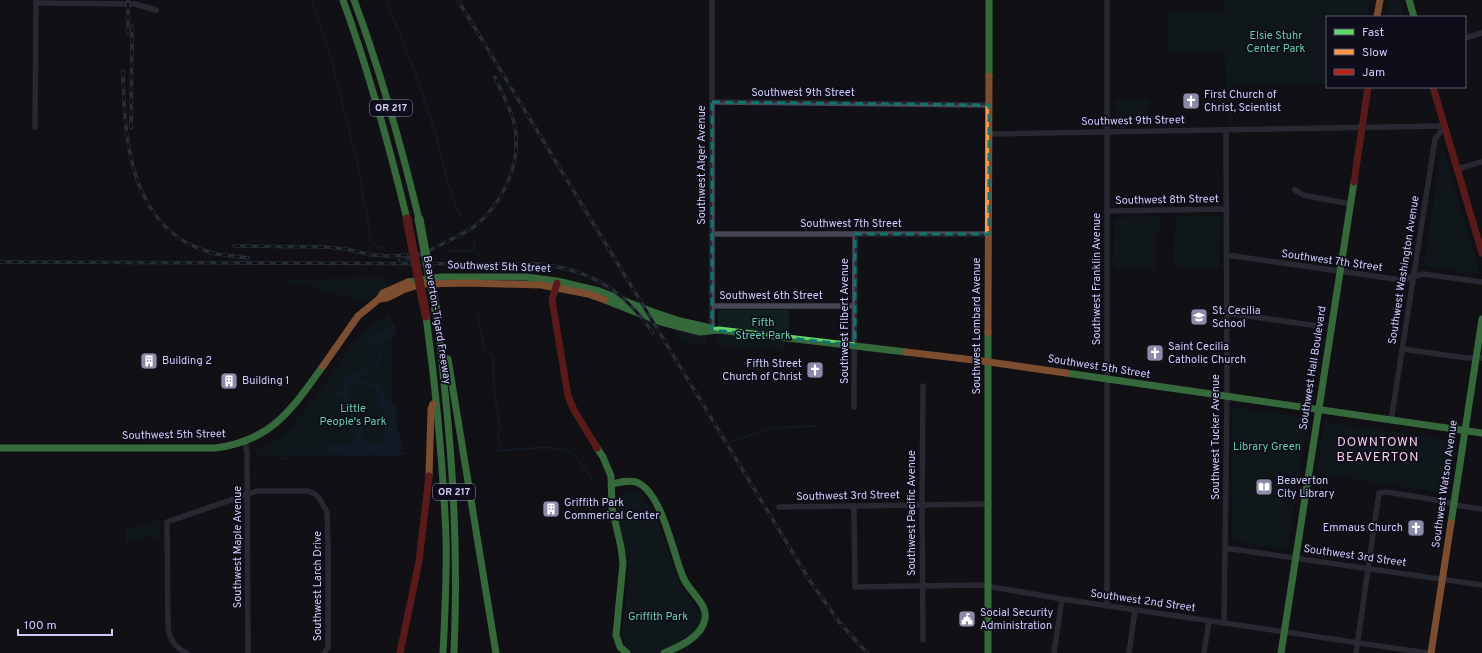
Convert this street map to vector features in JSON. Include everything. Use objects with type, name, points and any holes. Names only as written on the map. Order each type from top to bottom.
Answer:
[{"type":"main road","name":"Beaverton-Tigard Freeway","points":[[343,0],[376,100],[408,219],[426,316],[441,442],[445,522],[443,653]]},
{"type":"main road","name":"Beaverton-Tigard Freeway","points":[[354,0],[370,40],[405,158],[430,270],[440,332],[440,350],[450,436],[454,509],[456,584],[454,653]]},
{"type":"main road","name":"Southwest Lombard Avenue","points":[[988,653],[989,0]]},
{"type":"main road","points":[[1377,16],[1380,0]]},
{"type":"main road","points":[[1409,0],[1414,16]]},
{"type":"main road","name":"Southwest Hall Boulevard","points":[[1281,653],[1368,88]]},
{"type":"main road","points":[[1433,88],[1457,170],[1480,241],[1482,253]]},
{"type":"main road","name":"Southwest 5th Street","points":[[0,448],[215,448],[232,446],[245,442],[268,430],[290,411],[352,323],[364,310],[379,299],[383,293],[402,284],[431,278],[526,277],[556,284],[599,290],[660,315],[680,322],[707,327],[712,330],[855,345],[989,362],[1482,433]]},
{"type":"main road","points":[[556,284],[552,300],[568,396],[574,410],[607,465],[612,484],[610,496],[623,563],[616,634],[620,647],[627,653]]},
{"type":"main road","name":"Southwest Watson Avenue","points":[[1431,653],[1465,431],[1479,358],[1482,319]]},
{"type":"main road","points":[[440,332],[449,364],[496,653]]},
{"type":"main road","points":[[400,653],[416,581],[422,541],[430,455],[431,409],[436,397]]},
{"type":"main road","points":[[612,484],[633,481],[645,488],[656,504],[664,521],[685,582],[705,607],[705,621],[698,632],[683,644],[664,653]]},
{"type":"street","name":"Southwest Alger Avenue","points":[[712,0],[712,330]]},
{"type":"street","name":"Southwest Franklin Avenue","points":[[1107,606],[1108,0]]},
{"type":"street","points":[[35,127],[36,1],[135,4],[156,10]]},
{"type":"street","points":[[1466,38],[1482,34]]},
{"type":"street","name":"Southwest 9th Street","points":[[712,102],[989,104]]},
{"type":"street","name":"Southwest 9th Street","points":[[989,134],[1445,126]]},
{"type":"street","name":"Southwest Washington Avenue","points":[[1391,421],[1435,139],[1445,126]]},
{"type":"street","name":"Southwest Tucker Avenue","points":[[1224,623],[1227,397],[1226,130]]},
{"type":"street","points":[[1457,170],[1482,162]]},
{"type":"street","points":[[1295,190],[1303,195],[1350,204]]},
{"type":"street","name":"Southwest 8th Street","points":[[1107,211],[1227,209]]},
{"type":"street","name":"Southwest 7th Street","points":[[712,234],[989,234]]},
{"type":"street","name":"Southwest Filbert Avenue","points":[[854,408],[855,234]]},
{"type":"street","name":"Southwest 7th Street","points":[[1227,255],[1402,280],[1423,274],[1482,282]]},
{"type":"street","name":"Southwest 6th Street","points":[[712,306],[855,306]]},
{"type":"street","points":[[1227,313],[1318,326]]},
{"type":"street","points":[[1402,349],[1467,358],[1479,358]]},
{"type":"street","name":"Southwest Pacific Avenue","points":[[923,386],[923,640]]},
{"type":"street","name":"Southwest Maple Avenue","points":[[245,442],[247,453],[248,494],[248,653]]},
{"type":"street","name":"Southwest Larch Drive","points":[[248,494],[257,491],[308,491],[315,494],[319,498],[327,512],[328,647],[324,653]]},
{"type":"street","points":[[1356,653],[1369,569],[1369,559],[1378,495],[1382,492],[1387,492],[1482,509]]},
{"type":"street","points":[[187,653],[177,648],[173,643],[168,628],[167,522],[248,494]]},
{"type":"street","name":"Southwest 3rd Street","points":[[779,507],[989,504]]},
{"type":"street","name":"Southwest 2nd Street","points":[[854,506],[855,587],[980,585],[1107,606],[1427,653]]},
{"type":"street","name":"Southwest 3rd Street","points":[[1225,548],[1482,585]]},
{"type":"street","points":[[1054,653],[1062,599]]},
{"type":"street","points":[[1129,653],[1135,610]]},
{"type":"street","points":[[1204,653],[1209,621]]},
{"type":"highlighted area","points":[[712,102],[989,105],[989,234],[855,234],[855,345],[712,330]]},
{"type":"green space","name":"Elsie Stuhr Center Park","points":[[1225,0],[1370,0],[1367,16],[1326,16],[1326,84],[1232,85],[1232,124],[1227,124],[1225,52],[1168,52],[1167,12],[1225,11]]},
{"type":"green space","points":[[1389,0],[1400,0],[1404,16],[1387,16]]},
{"type":"green space","points":[[1115,100],[1148,100],[1148,123],[1117,123],[1115,120]]},
{"type":"green space","points":[[1442,146],[1480,274],[1424,266]]},
{"type":"green space","points":[[1157,216],[1160,218],[1160,232],[1155,232],[1155,270],[1118,270],[1113,266],[1114,218]]},
{"type":"green space","points":[[1175,216],[1221,216],[1220,268],[1174,267]]},
{"type":"green space","points":[[385,278],[387,289],[366,302],[282,279]]},
{"type":"green space","name":"Fifth Street Park","points":[[718,310],[789,310],[789,332],[784,332],[784,351],[717,345]]},
{"type":"green space","name":"Little People's Park","points":[[390,312],[394,456],[256,456],[256,451],[277,439],[292,425],[313,400],[353,345],[370,327]]},
{"type":"green space","name":"Fifth Street Park","points":[[670,324],[706,324],[706,344],[681,342]]},
{"type":"green space","name":"Library Green","points":[[1232,407],[1300,417],[1306,421],[1288,549],[1232,541]]},
{"type":"green space","points":[[1324,422],[1454,441],[1446,494],[1317,473]]},
{"type":"green space","name":"Griffith Park","points":[[632,490],[638,491],[641,494],[658,522],[684,591],[702,616],[702,623],[688,638],[661,653],[633,653],[625,644],[622,636],[628,565],[616,504],[621,494]]},
{"type":"green space","points":[[159,518],[159,541],[156,538],[148,537],[126,544],[126,529]]},
{"type":"water","points":[[391,319],[395,325],[396,334],[391,339],[383,340],[383,356],[376,368],[357,378],[371,383],[380,383],[386,399],[396,403],[397,428],[402,442],[399,455],[392,457],[374,454],[355,456],[329,453],[326,449],[327,445],[354,444],[357,441],[348,425],[344,401],[338,394],[333,393],[332,391],[342,391],[347,378],[371,367],[375,363],[378,358],[380,346],[376,342],[369,342],[368,338],[373,334],[386,331]],"holes":[[[354,383],[361,383],[368,386],[379,395],[378,403],[384,412],[385,435],[382,442],[370,442],[364,438],[362,421],[349,396],[350,386]]]},
{"type":"water","points":[[1363,442],[1385,445],[1383,455],[1362,452]]},
{"type":"waterway","points":[[312,0],[331,58],[360,173],[370,239],[372,243],[379,247],[386,248]]},
{"type":"waterway","points":[[386,0],[415,72],[438,142],[446,176],[456,207],[461,216]]},
{"type":"waterway","points":[[474,241],[474,251],[478,255]]},
{"type":"waterway","points":[[449,251],[474,251]]},
{"type":"waterway","points":[[479,311],[478,318],[485,350],[493,355],[493,379],[495,384],[494,391],[500,426],[498,436],[501,451]]},
{"type":"waterway","points":[[732,441],[773,428],[814,426]]},
{"type":"waterway","points":[[494,451],[544,448],[562,449],[568,451],[576,457],[594,482]]},
{"type":"waterway","points":[[283,458],[288,458],[290,455],[325,454],[329,452]]},
{"type":"waterway","points":[[397,454],[405,454]]},
{"type":"railway","points":[[128,0],[128,33]]},
{"type":"railway","points":[[458,0],[810,581],[840,623],[867,653]]},
{"type":"railway","points":[[131,128],[132,26]]},
{"type":"railway","points":[[123,71],[125,119],[128,143],[133,167],[141,190],[152,211],[167,229],[187,243],[216,254]]},
{"type":"railway","points":[[400,260],[431,250],[475,226],[493,207],[507,185],[515,160],[516,134],[511,112],[495,77]]},
{"type":"railway","points":[[234,246],[327,247],[346,249],[371,255],[407,255]]},
{"type":"railway","points":[[210,253],[248,258]]},
{"type":"railway","points":[[0,262],[541,264],[560,267],[576,272],[605,285],[630,305],[653,333]]},
{"type":"traffic: fast","points":[[343,0],[378,109],[407,219]]},
{"type":"traffic: fast","points":[[354,0],[390,109],[419,219]]},
{"type":"traffic: fast","points":[[989,0],[989,76]]},
{"type":"traffic: fast","points":[[1409,0],[1414,16]]},
{"type":"traffic: fast","points":[[1281,653],[1354,182]]},
{"type":"traffic: fast","points":[[419,219],[437,316]]},
{"type":"traffic: fast","points":[[408,282],[441,277],[526,277],[557,281],[599,291],[653,312],[680,321],[707,327],[712,330]]},
{"type":"traffic: fast","points":[[605,300],[661,322],[700,332],[719,330],[906,352]]},
{"type":"traffic: fast","points":[[426,316],[439,426],[445,509],[446,566],[443,653]]},
{"type":"traffic: fast","points":[[437,316],[453,484],[456,585],[454,653]]},
{"type":"traffic: fast","points":[[1451,523],[1482,319]]},
{"type":"traffic: fast","points":[[988,333],[988,653]]},
{"type":"traffic: fast","points":[[448,359],[496,653]]},
{"type":"traffic: fast","points":[[0,448],[215,448],[235,444],[252,438],[279,420],[301,396],[323,366]]},
{"type":"traffic: fast","points":[[1066,373],[1482,433]]},
{"type":"traffic: fast","points":[[597,448],[603,457],[611,476],[612,508],[623,563],[616,635],[620,647],[627,653]]},
{"type":"traffic: fast","points":[[612,484],[633,481],[645,488],[653,497],[666,524],[683,577],[704,608],[705,619],[703,625],[695,636],[676,648],[664,653]]},
{"type":"traffic: slow","points":[[1377,16],[1380,0]]},
{"type":"traffic: slow","points":[[988,333],[989,76]]},
{"type":"traffic: slow","points":[[323,366],[358,316],[379,299],[383,293],[408,282]]},
{"type":"traffic: slow","points":[[379,299],[387,298],[403,290],[422,284],[469,283],[541,285],[588,294],[605,300]]},
{"type":"traffic: slow","points":[[906,352],[1066,373]]},
{"type":"traffic: slow","points":[[429,476],[431,409],[433,404]]},
{"type":"traffic: slow","points":[[1431,653],[1451,523]]},
{"type":"traffic: jam","points":[[1354,182],[1368,88]]},
{"type":"traffic: jam","points":[[1433,88],[1482,253]]},
{"type":"traffic: jam","points":[[407,219],[426,316]]},
{"type":"traffic: jam","points":[[557,283],[552,300],[568,396],[574,410],[597,448]]},
{"type":"traffic: jam","points":[[400,653],[419,561],[429,476]]},
{"type":"place","name":"First Church of Christ, Scientist","points":[[1191,101]]},
{"type":"place","name":"St. Cecilia School","points":[[1199,317]]},
{"type":"place","name":"Saint Cecilia Catholic Church","points":[[1155,353]]},
{"type":"place","name":"Building 2","points":[[149,361]]},
{"type":"place","name":"Fifth Street Church of Christ","points":[[815,370]]},
{"type":"place","name":"Building 1","points":[[229,381]]},
{"type":"place","name":"Beaverton City Library","points":[[1264,487]]},
{"type":"place","name":"Griffith Park Commerical Center","points":[[551,509]]},
{"type":"place","name":"Emmaus Church","points":[[1416,528]]},
{"type":"place","name":"Social Security Administration","points":[[967,619]]},
{"type":"district","name":"DOWNTOWN BEAVERTON","points":[[1378,450]]}]
